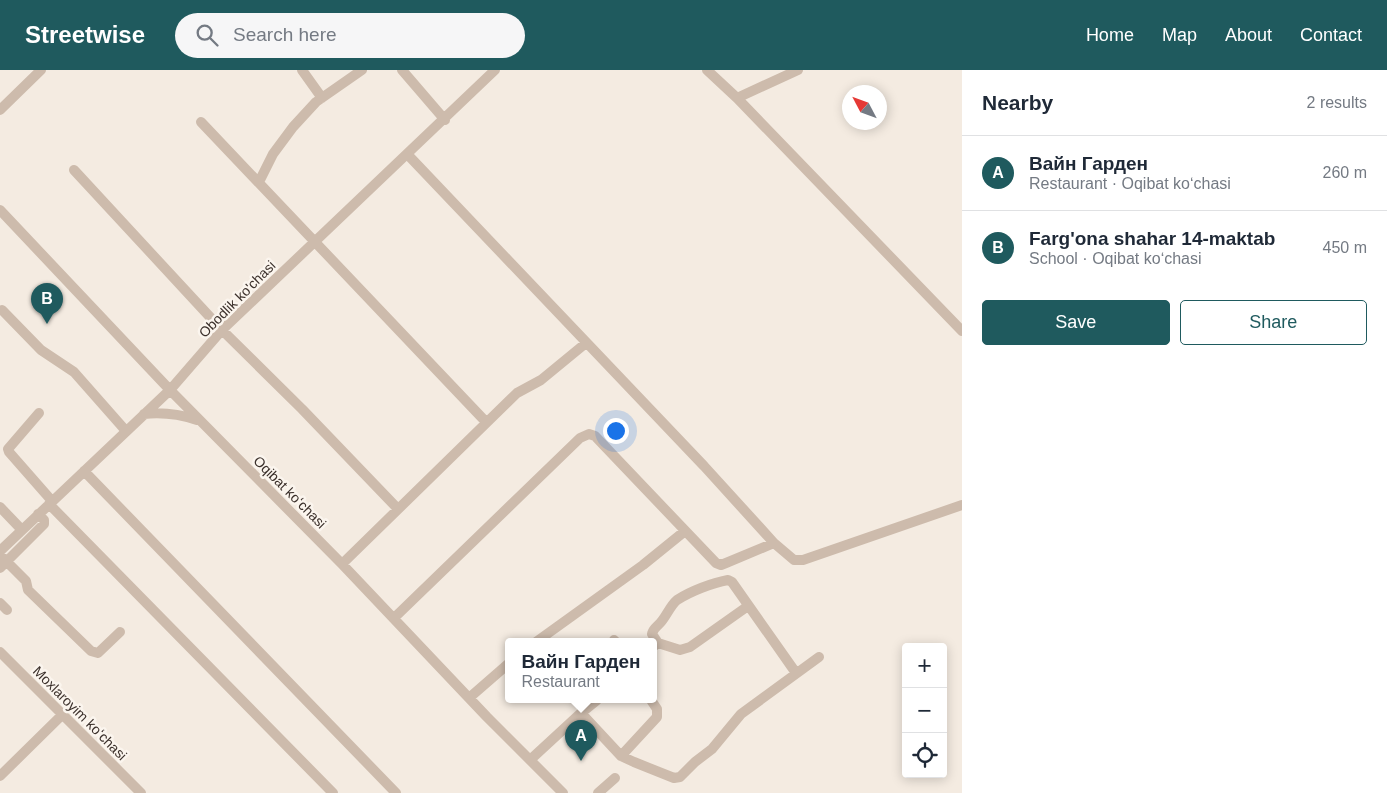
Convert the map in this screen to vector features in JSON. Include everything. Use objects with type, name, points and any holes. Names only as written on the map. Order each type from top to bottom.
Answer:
[{"type":"street","points":[[0,110],[40,70]]},
{"type":"street","points":[[302,70],[322,98]]},
{"type":"street","points":[[259,182],[273,154],[293,127],[316,102],[362,70]]},
{"type":"street","points":[[402,70],[445,120]]},
{"type":"street","name":"Obodlik ko'chasi","points":[[0,550],[170,390],[222,330],[445,120],[495,70]]},
{"type":"street","points":[[707,70],[737,98],[962,331]]},
{"type":"street","points":[[737,98],[798,70]]},
{"type":"street","points":[[201,122],[486,422]]},
{"type":"street","points":[[408,154],[704,466],[774,543],[794,560],[803,560],[962,505]]},
{"type":"street","points":[[74,170],[222,330],[302,409],[398,509]]},
{"type":"street","name":"Oqibat koʻchasi","points":[[0,210],[170,390],[342,564],[469,698],[563,793]]},
{"type":"street","points":[[2,310],[41,350],[74,372],[126,431]]},
{"type":"street","points":[[342,564],[517,393],[541,380],[586,342]]},
{"type":"street","points":[[39,413],[8,449],[9,452],[51,502],[333,793]]},
{"type":"street","points":[[144,414],[182,415],[201,421]]},
{"type":"street","points":[[394,618],[580,438],[589,434],[595,436],[709,557],[721,564],[774,543]]},
{"type":"street","points":[[84,471],[396,793]]},
{"type":"street","points":[[0,508],[18,534],[22,545]]},
{"type":"street","points":[[38,514],[44,520],[44,524],[2,561],[26,581],[28,590],[91,651],[98,653],[120,632]]},
{"type":"street","points":[[541,638],[685,531]]},
{"type":"street","points":[[654,638],[653,630],[678,600],[712,583],[728,580],[732,582],[796,673]]},
{"type":"street","points":[[657,644],[680,650],[690,647],[748,606]]},
{"type":"street","name":"Moxlaroyim koʻchasi","points":[[0,652],[141,793]]},
{"type":"street","points":[[581,713],[621,756],[674,778],[680,777],[712,749],[741,714],[819,657]]},
{"type":"street","points":[[469,698],[505,667]]},
{"type":"street","points":[[530,760],[593,703]]},
{"type":"street","points":[[621,756],[657,717],[657,709],[653,703]]},
{"type":"street","points":[[0,776],[62,715]]},
{"type":"street","points":[[598,793],[615,778]]},
{"type":"place","name":"Farg'ona shahar 14-maktab","points":[[47,324]]},
{"type":"place","name":"Вайн Гарден","points":[[581,761]]}]
